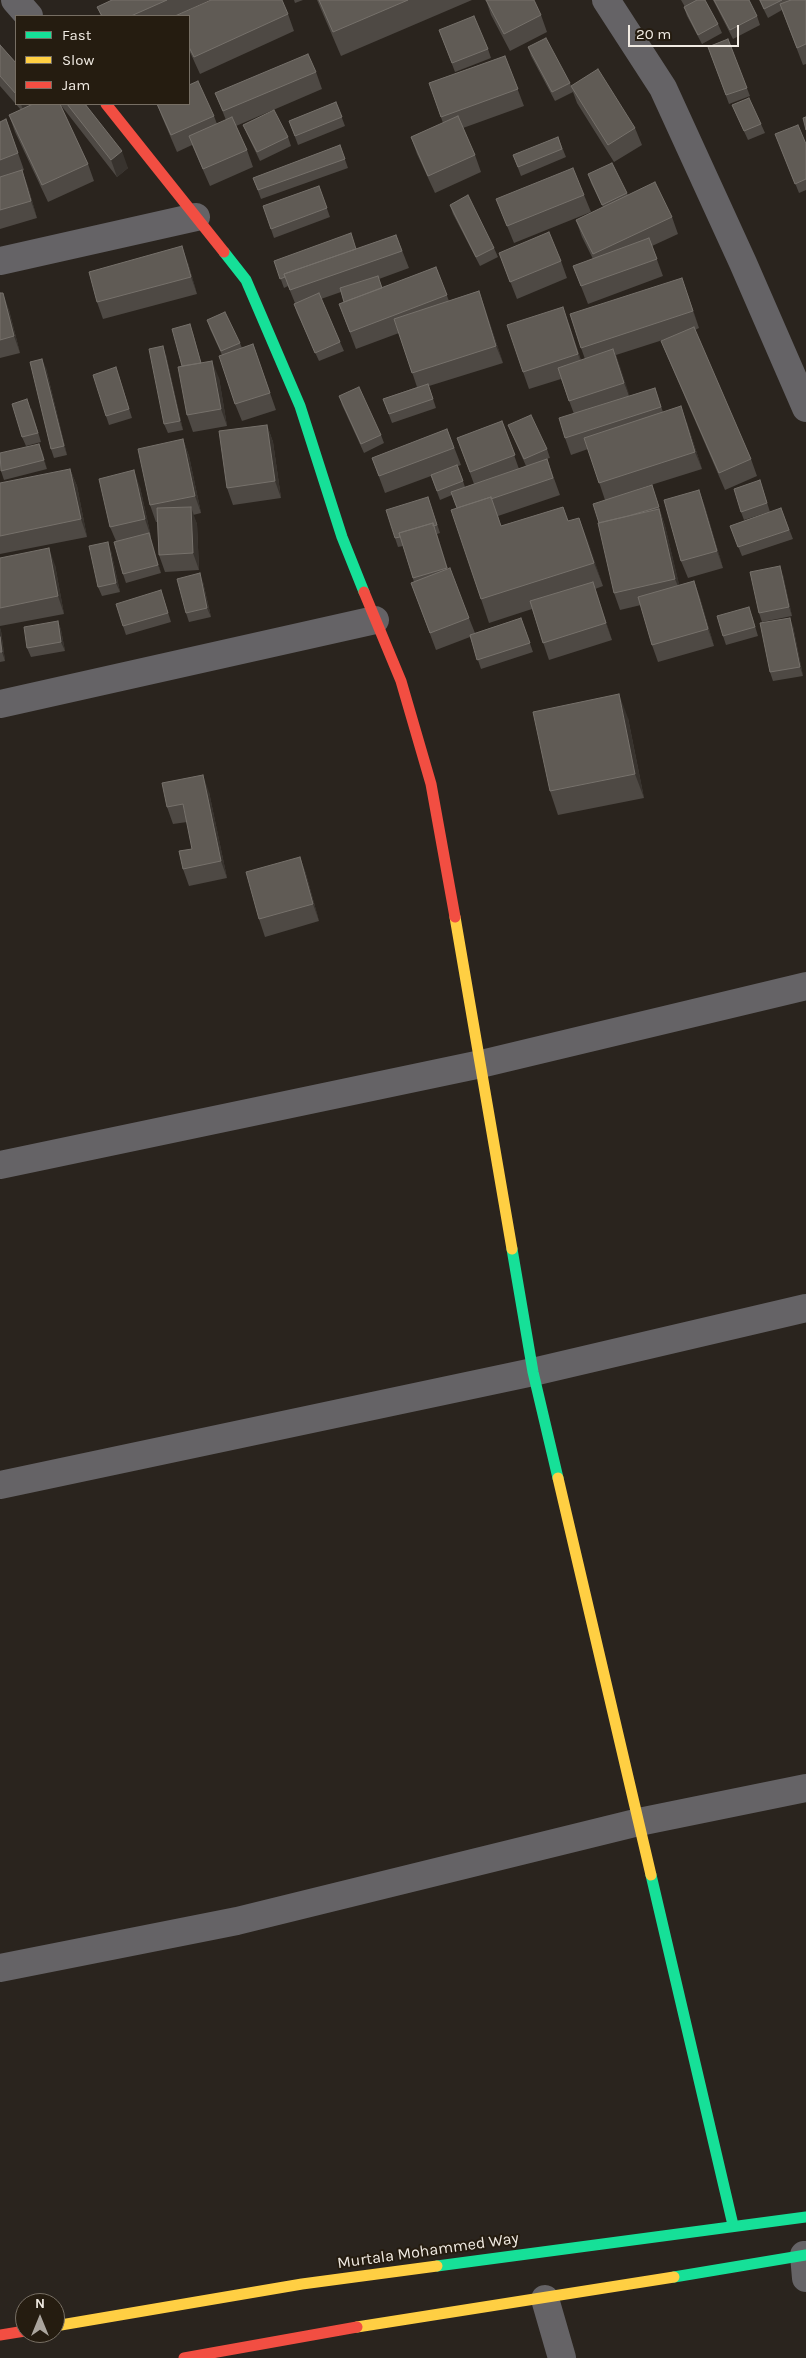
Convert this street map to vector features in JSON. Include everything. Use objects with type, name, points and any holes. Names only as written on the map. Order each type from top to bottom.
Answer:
[{"type":"street","points":[[15,0],[28,15]]},
{"type":"street","points":[[606,0],[663,88],[743,263],[806,408]]},
{"type":"street","points":[[107,105],[246,280],[300,406],[342,536],[401,681],[431,784],[533,1372],[732,2225]]},
{"type":"street","points":[[0,261],[196,217]]},
{"type":"street","points":[[0,704],[375,620]]},
{"type":"street","points":[[0,1165],[481,1064],[806,986]]},
{"type":"street","points":[[0,1485],[533,1372],[806,1308]]},
{"type":"street","points":[[0,1968],[238,1921],[639,1822],[806,1788]]},
{"type":"street","name":"Murtala Mohammed Way","points":[[65,2324],[302,2284],[732,2225],[806,2217]]},
{"type":"street","points":[[184,2358],[332,2331],[805,2262]]},
{"type":"street","points":[[545,2299],[562,2358]]},
{"type":"street","points":[[0,2336],[15,2333]]},
{"type":"building","points":[[112,0],[167,0],[133,15],[101,15],[97,7]]},
{"type":"building","points":[[211,0],[282,0],[288,14],[194,57],[190,49],[190,15],[177,15]]},
{"type":"building","points":[[319,0],[408,0],[333,32]]},
{"type":"building","points":[[486,0],[534,0],[541,15],[504,34]]},
{"type":"building","points":[[697,0],[705,0],[718,24],[698,35],[684,7]]},
{"type":"building","points":[[714,0],[749,0],[757,16],[730,30]]},
{"type":"building","points":[[760,0],[782,0],[764,9]]},
{"type":"building","points":[[791,0],[806,0],[806,44],[797,48],[780,4]]},
{"type":"building","points":[[474,16],[488,49],[452,63],[439,30]]},
{"type":"building","points":[[546,38],[570,83],[552,92],[528,47]]},
{"type":"building","points":[[728,39],[747,88],[726,95],[708,47]]},
{"type":"building","points":[[0,45],[15,62],[15,93],[0,76]]},
{"type":"building","points":[[308,54],[316,72],[223,111],[215,93]]},
{"type":"building","points":[[505,56],[518,89],[441,117],[429,83]]},
{"type":"building","points":[[598,69],[635,128],[608,145],[571,86]]},
{"type":"building","points":[[198,81],[214,116],[171,135],[157,105],[190,105],[190,85]]},
{"type":"building","points":[[749,98],[761,124],[744,131],[732,105]]},
{"type":"building","points":[[336,102],[342,117],[295,136],[289,121]]},
{"type":"building","points":[[31,105],[60,105],[88,164],[42,185],[9,115]]},
{"type":"building","points":[[68,105],[86,105],[122,151],[111,160]]},
{"type":"building","points":[[274,110],[288,137],[257,152],[243,125]]},
{"type":"building","points":[[458,116],[475,155],[428,176],[411,137]]},
{"type":"building","points":[[232,117],[247,150],[203,169],[189,136]]},
{"type":"building","points":[[806,117],[806,130],[803,118]]},
{"type":"building","points":[[6,119],[18,153],[0,160],[0,122]]},
{"type":"building","points":[[798,125],[806,144],[806,179],[795,184],[775,134]]},
{"type":"building","points":[[558,137],[562,149],[518,167],[513,155]]},
{"type":"building","points":[[340,145],[345,159],[258,190],[253,178]]},
{"type":"building","points":[[612,163],[627,193],[602,205],[588,174]]},
{"type":"building","points":[[573,168],[584,195],[507,226],[496,199]]},
{"type":"building","points":[[22,170],[31,201],[0,210],[0,177]]},
{"type":"building","points":[[655,182],[672,217],[593,254],[576,220]]},
{"type":"building","points":[[319,186],[327,208],[271,229],[263,206]]},
{"type":"building","points":[[468,195],[494,248],[476,257],[450,205]]},
{"type":"building","points":[[549,232],[561,261],[510,282],[499,253]]},
{"type":"building","points":[[351,233],[356,249],[284,274],[285,277],[280,279],[274,261]]},
{"type":"building","points":[[396,235],[402,251],[290,290],[284,274]]},
{"type":"building","points":[[649,238],[657,259],[581,286],[573,266]]},
{"type":"building","points":[[182,246],[191,277],[97,302],[89,272]]},
{"type":"building","points":[[436,267],[447,295],[350,332],[339,304]]},
{"type":"building","points":[[378,276],[382,288],[344,302],[340,288]]},
{"type":"building","points":[[682,278],[693,311],[581,348],[570,314]]},
{"type":"building","points":[[479,291],[496,346],[412,373],[394,319]]},
{"type":"building","points":[[0,293],[3,293],[14,336],[0,340]]},
{"type":"building","points":[[319,293],[340,342],[315,353],[294,304]]},
{"type":"building","points":[[563,307],[578,354],[523,372],[507,325]]},
{"type":"building","points":[[225,312],[240,343],[221,351],[207,320]]},
{"type":"building","points":[[190,324],[201,363],[182,366],[172,329]]},
{"type":"building","points":[[694,327],[751,459],[719,473],[661,341]]},
{"type":"building","points":[[253,344],[270,393],[235,404],[219,356]]},
{"type":"building","points":[[163,346],[180,421],[164,424],[149,349]]},
{"type":"building","points":[[613,349],[624,383],[569,401],[558,368]]},
{"type":"building","points":[[42,359],[64,446],[51,449],[30,362]]},
{"type":"building","points":[[212,361],[221,409],[187,415],[178,367]]},
{"type":"building","points":[[116,367],[129,409],[106,416],[93,375]]},
{"type":"building","points":[[428,384],[433,399],[389,414],[383,399]]},
{"type":"building","points":[[359,387],[381,435],[361,444],[339,396]]},
{"type":"building","points":[[655,388],[661,407],[565,438],[559,418]]},
{"type":"building","points":[[27,399],[38,433],[22,437],[12,404]]},
{"type":"building","points":[[681,406],[695,452],[599,483],[584,438]]},
{"type":"building","points":[[531,415],[547,449],[524,459],[508,425]]},
{"type":"building","points":[[502,421],[515,455],[470,472],[457,438]]},
{"type":"building","points":[[267,425],[275,481],[227,488],[219,431]]},
{"type":"building","points":[[447,429],[454,448],[379,476],[372,458]]},
{"type":"building","points":[[183,439],[195,496],[150,505],[138,449]]},
{"type":"building","points":[[39,444],[44,460],[1,471],[0,453]]},
{"type":"building","points":[[547,459],[553,478],[491,499],[491,497],[457,508],[451,492]]},
{"type":"building","points":[[457,465],[463,481],[437,491],[431,475]]},
{"type":"building","points":[[70,469],[81,519],[0,536],[0,483]]},
{"type":"building","points":[[134,470],[145,519],[110,527],[99,479]]},
{"type":"building","points":[[760,480],[767,503],[741,512],[734,489]]},
{"type":"building","points":[[652,485],[659,507],[599,523],[593,504]]},
{"type":"building","points":[[699,490],[717,551],[681,561],[664,500]]},
{"type":"building","points":[[428,497],[437,525],[433,526],[433,523],[399,533],[400,537],[395,538],[386,510]]},
{"type":"building","points":[[491,497],[501,526],[563,507],[568,521],[579,518],[594,563],[481,599],[451,510]]},
{"type":"building","points":[[191,507],[193,553],[159,555],[157,508]]},
{"type":"building","points":[[781,508],[789,530],[738,547],[730,526]]},
{"type":"building","points":[[659,509],[675,579],[614,593],[598,523]]},
{"type":"building","points":[[433,523],[447,568],[413,578],[399,533]]},
{"type":"building","points":[[149,533],[158,565],[123,574],[114,542]]},
{"type":"building","points":[[108,542],[116,583],[98,587],[89,546]]},
{"type":"building","points":[[49,548],[58,596],[0,608],[0,558]]},
{"type":"building","points":[[780,566],[789,607],[759,613],[750,572]]},
{"type":"building","points":[[450,568],[469,618],[430,633],[411,583]]},
{"type":"building","points":[[200,573],[207,608],[186,613],[177,579]]},
{"type":"building","points":[[694,581],[708,629],[652,645],[638,597]]},
{"type":"building","points":[[593,582],[606,623],[543,643],[530,601]]},
{"type":"building","points":[[161,590],[168,613],[123,626],[116,604]]},
{"type":"building","points":[[749,607],[755,627],[723,636],[717,616]]},
{"type":"building","points":[[521,618],[530,643],[477,660],[470,635]]},
{"type":"building","points":[[790,618],[800,667],[770,672],[760,623]]},
{"type":"building","points":[[58,621],[61,642],[27,648],[24,627]]},
{"type":"building","points":[[619,694],[635,774],[550,791],[533,712]]},
{"type":"building","points":[[203,775],[221,861],[183,869],[179,851],[192,849],[183,804],[167,807],[162,783]]},
{"type":"building","points":[[300,857],[313,904],[259,919],[246,872]]},
{"type":"traffic: fast","points":[[224,252],[246,280],[300,406],[342,537],[364,592]]},
{"type":"traffic: fast","points":[[512,1249],[533,1372],[558,1478]]},
{"type":"traffic: fast","points":[[651,1875],[733,2225]]},
{"type":"traffic: fast","points":[[437,2266],[806,2217]]},
{"type":"traffic: fast","points":[[674,2277],[806,2255]]},
{"type":"traffic: slow","points":[[455,917],[512,1249]]},
{"type":"traffic: slow","points":[[558,1478],[651,1875]]},
{"type":"traffic: slow","points":[[65,2324],[302,2284],[437,2266]]},
{"type":"traffic: slow","points":[[357,2327],[674,2277]]},
{"type":"traffic: jam","points":[[107,105],[224,252]]},
{"type":"traffic: jam","points":[[364,592],[401,681],[431,784],[455,917]]},
{"type":"traffic: jam","points":[[184,2358],[357,2327]]},
{"type":"traffic: jam","points":[[0,2335],[15,2333]]}]
